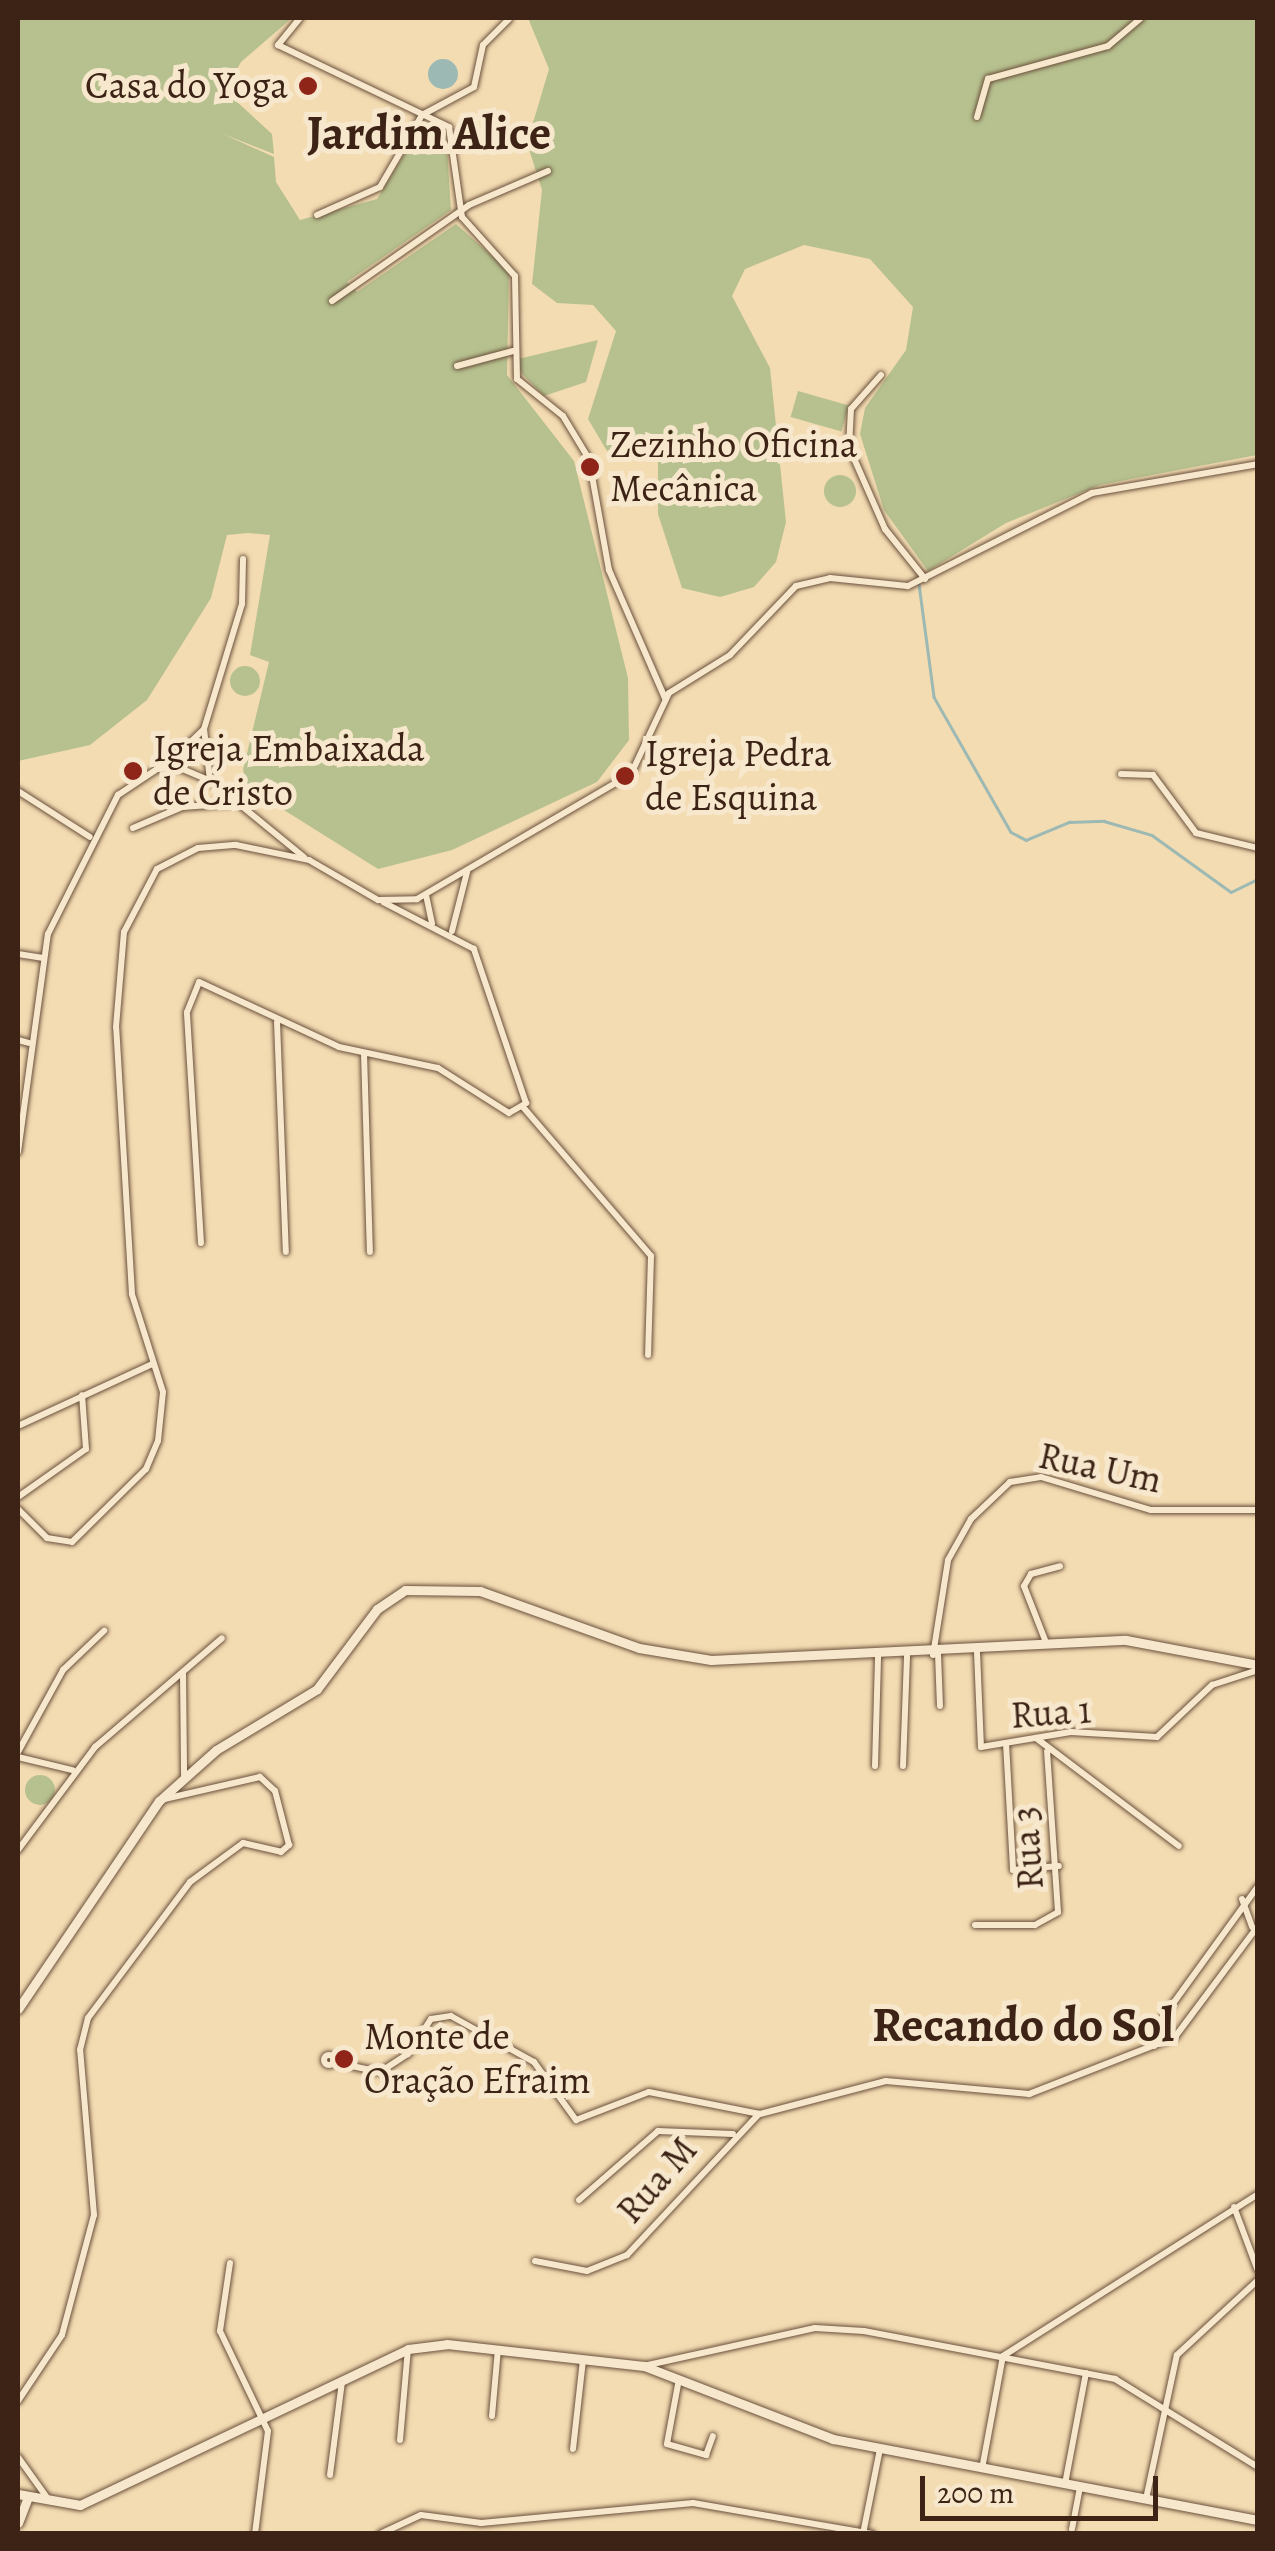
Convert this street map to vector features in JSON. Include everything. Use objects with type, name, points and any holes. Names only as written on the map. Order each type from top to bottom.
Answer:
[{"type":"street","points":[[300,18],[275,40],[452,132],[460,210],[513,269],[513,351],[521,385],[563,416],[589,460],[612,578],[665,698]]},
{"type":"street","points":[[977,117],[988,79],[1108,46],[1142,18]]},
{"type":"street","points":[[317,214],[380,187],[422,115],[474,87],[483,45],[508,19]]},
{"type":"street","points":[[332,301],[460,210],[548,171]]},
{"type":"street","points":[[457,366],[513,351]]},
{"type":"street","points":[[881,375],[851,409],[849,447],[885,529],[925,579]]},
{"type":"street","points":[[382,901],[426,895],[631,774],[665,698],[730,655],[773,602],[802,584],[837,578],[898,588],[925,579],[1092,493],[1258,464]]},
{"type":"street","points":[[211,781],[204,729],[242,604],[243,559]]},
{"type":"street","points":[[18,1152],[33,1089],[29,1043],[42,958],[90,837],[118,794],[167,766],[204,729]]},
{"type":"street","points":[[167,766],[211,781],[309,860],[382,901],[452,931],[481,963],[524,1107],[651,1256],[648,1355]]},
{"type":"street","points":[[1121,774],[1153,775],[1196,833],[1258,848]]},
{"type":"street","points":[[18,792],[90,837]]},
{"type":"street","points":[[133,828],[182,808],[238,804]]},
{"type":"street","points":[[18,1508],[47,1538],[69,1543],[146,1470],[163,1409],[127,1232],[116,1004],[128,918],[157,869],[198,848],[236,845],[309,860]]},
{"type":"street","points":[[452,931],[453,902],[470,866]]},
{"type":"street","points":[[443,886],[453,902]]},
{"type":"street","points":[[426,895],[432,923]]},
{"type":"street","points":[[18,954],[42,958]]},
{"type":"street","points":[[201,1243],[190,993],[214,984],[277,1022],[364,1052],[438,1068],[510,1113],[524,1107]]},
{"type":"street","points":[[277,1022],[286,1252]]},
{"type":"street","points":[[18,1040],[29,1043]]},
{"type":"street","points":[[364,1052],[370,1252]]},
{"type":"street","points":[[18,1426],[152,1364]]},
{"type":"street","points":[[18,1497],[86,1449],[82,1394]]},
{"type":"street","name":"Rua Um","points":[[940,1706],[936,1600],[954,1546],[1010,1482],[1041,1477],[1150,1510],[1258,1510]]},
{"type":"street","points":[[1048,1646],[1024,1586],[1031,1574],[1060,1566]]},
{"type":"street","points":[[18,2009],[159,1801],[184,1776],[317,1689],[383,1602],[414,1588],[480,1592],[670,1655],[907,1656],[1148,1641],[1258,1668]]},
{"type":"street","points":[[72,1770],[18,1754],[63,1670],[104,1631]]},
{"type":"street","points":[[18,1850],[72,1770],[222,1638]]},
{"type":"street","name":"Rua 1","points":[[977,1652],[976,1742],[1157,1737],[1212,1686],[1258,1668]]},
{"type":"street","points":[[876,1766],[878,1656]]},
{"type":"street","points":[[903,1766],[907,1656]]},
{"type":"street","points":[[182,1671],[184,1776]]},
{"type":"street","points":[[1036,1738],[1047,1751],[1179,1846]]},
{"type":"street","points":[[1006,1743],[1014,1872],[1059,1866]]},
{"type":"street","name":"Rua 3","points":[[975,1925],[1051,1921],[1059,1866],[1047,1751]]},
{"type":"street","points":[[18,2401],[62,2335],[94,2215],[80,2050],[94,2006],[190,1882],[243,1843],[281,1852],[289,1845],[276,1792],[260,1777],[159,1801]]},
{"type":"street","points":[[1154,2046],[1242,1898],[1258,1886]]},
{"type":"street","points":[[333,2062],[380,2072],[408,2054],[431,2019],[450,2016],[544,2074],[576,2120],[649,2092],[760,2114],[886,2081],[1038,2092],[1177,2035],[1255,1927],[1242,1898]]},
{"type":"street","name":"Rua M","points":[[535,2261],[587,2271],[633,2250],[734,2134],[760,2114]]},
{"type":"street","points":[[579,2200],[658,2131],[734,2134]]},
{"type":"street","points":[[982,2469],[1003,2356],[1258,2194]]},
{"type":"street","points":[[1234,2207],[1258,2271]]},
{"type":"street","points":[[230,2263],[220,2332],[264,2415],[255,2534]]},
{"type":"street","points":[[1146,2500],[1164,2406],[1184,2341],[1258,2280]]},
{"type":"street","points":[[644,2366],[836,2327],[1086,2373],[1164,2406],[1258,2467]]},
{"type":"street","points":[[492,2416],[498,2349]]},
{"type":"street","points":[[23,2496],[52,2504],[80,2505],[408,2350],[498,2349],[644,2366],[880,2449],[1258,2520]]},
{"type":"street","points":[[400,2440],[408,2350]]},
{"type":"street","points":[[573,2449],[584,2360]]},
{"type":"street","points":[[1065,2484],[1086,2373]]},
{"type":"street","points":[[679,2379],[666,2444],[706,2455],[713,2436]]},
{"type":"street","points":[[330,2475],[342,2381]]},
{"type":"street","points":[[380,2534],[421,2515],[481,2524],[646,2504],[740,2507],[867,2533],[880,2449]]},
{"type":"street","points":[[18,2457],[52,2504]]},
{"type":"street","points":[[18,2523],[23,2496],[36,2482]]},
{"type":"street","points":[[1072,2529],[1080,2487]]},
{"type":"green space","points":[[18,18],[292,18],[241,62],[225,91],[272,134],[274,154],[223,134],[274,157],[276,182],[300,220],[377,199],[423,123],[446,134],[451,210],[347,282],[357,292],[456,224],[509,271],[507,375],[574,461],[628,678],[629,740],[597,782],[452,850],[378,869],[249,788],[243,770],[269,662],[250,655],[270,535],[248,533],[227,535],[211,598],[147,700],[90,745],[18,761]]},
{"type":"green space","points":[[528,18],[1257,18],[1257,455],[1100,485],[1006,523],[928,571],[884,510],[860,434],[865,408],[906,350],[913,307],[870,259],[804,245],[745,269],[732,296],[770,368],[786,522],[776,562],[754,587],[720,597],[682,588],[658,514],[658,446],[633,439],[607,451],[588,419],[616,331],[593,305],[557,303],[532,284],[542,190],[527,143],[549,69]]},
{"type":"green space","points":[[598,340],[586,382],[544,396],[521,373],[518,359]]},
{"type":"green space","points":[[798,391],[849,406],[842,432],[791,417]]},
{"type":"green space","points":[[840,475],[851,480],[856,491],[851,502],[840,507],[829,502],[824,491],[829,480]]},
{"type":"green space","points":[[245,666],[256,670],[260,681],[256,692],[245,696],[234,692],[230,681],[234,670]]},
{"type":"green space","points":[[40,1775],[51,1779],[55,1790],[51,1801],[40,1805],[29,1801],[25,1790],[29,1779]]},
{"type":"water","points":[[443,59],[453,64],[458,74],[453,84],[443,89],[433,84],[428,74],[433,64]]},
{"type":"waterway","points":[[919,584],[934,697],[1011,832],[1026,840],[1069,822],[1104,821],[1152,835],[1231,892],[1258,879]]},
{"type":"place","name":"Casa do Yoga","points":[[308,86]]},
{"type":"place","name":"Zezinho Oficina Mecânica","points":[[590,467]]},
{"type":"place","name":"Igreja Embaixada de Cristo","points":[[133,771]]},
{"type":"place","name":"Igreja Pedra de Esquina","points":[[625,776]]},
{"type":"place","name":"Monte de Oração Efraim","points":[[344,2059]]},
{"type":"district","name":"Jardim Alice","points":[[429,134]]},
{"type":"district","name":"Recando do Sol","points":[[1023,2026]]}]
